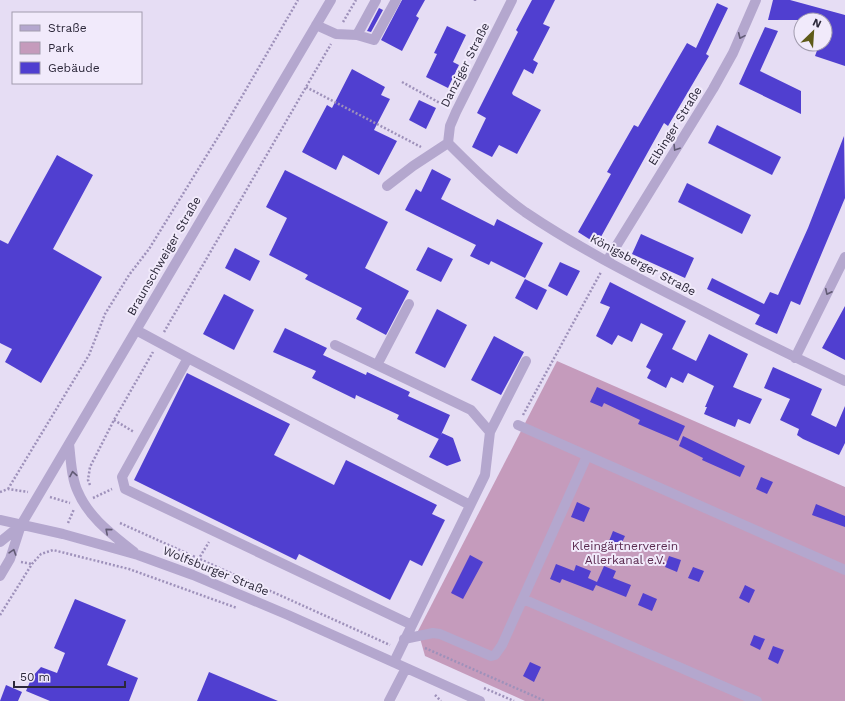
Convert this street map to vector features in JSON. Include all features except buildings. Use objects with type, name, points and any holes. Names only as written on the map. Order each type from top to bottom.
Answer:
[{"type":"street","name":"Braunschweiger Straße","points":[[0,576],[10,559],[21,525],[331,0]]},
{"type":"street","points":[[356,35],[376,0]]},
{"type":"street","points":[[316,25],[336,34],[356,35],[374,40],[396,0]]},
{"type":"street","name":"Danziger Straße","points":[[448,143],[450,126],[456,112],[512,0]]},
{"type":"street","name":"Elbinger Straße","points":[[607,261],[713,89],[733,53],[756,0]]},
{"type":"street","points":[[387,186],[448,143]]},
{"type":"street","name":"Königsberger Straße","points":[[448,143],[471,166],[524,211],[607,261],[796,358],[845,380]]},
{"type":"street","points":[[796,358],[845,257]]},
{"type":"street","points":[[377,365],[409,304]]},
{"type":"street","points":[[136,330],[470,505]]},
{"type":"street","points":[[335,345],[471,410],[490,432]]},
{"type":"street","points":[[188,358],[122,477],[125,489],[412,625]]},
{"type":"street","points":[[394,662],[485,474],[490,432],[526,361]]},
{"type":"street","points":[[518,424],[845,570]]},
{"type":"street","points":[[69,444],[77,492],[89,512],[106,529],[138,555]]},
{"type":"street","points":[[404,639],[433,633],[440,634],[491,656],[495,655],[502,645],[587,456]]},
{"type":"street","name":"Wolfsburger Straße","points":[[0,520],[62,534],[138,555],[193,575],[394,662],[463,698],[480,701]]},
{"type":"street","name":"Braunschweiger Straße","points":[[0,542],[21,525]]},
{"type":"street","points":[[523,599],[757,701]]},
{"type":"street","points":[[390,701],[406,668]]},
{"type":"path","points":[[0,492],[8,489],[89,355],[104,314],[129,274],[150,249],[223,129],[298,0]]},
{"type":"path","points":[[96,502],[93,498],[88,480],[90,466],[114,420],[356,0]]},
{"type":"path","points":[[402,82],[456,112]]},
{"type":"path","points":[[306,87],[432,153]]},
{"type":"path","points":[[518,424],[607,261]]},
{"type":"path","points":[[114,420],[143,437]]},
{"type":"path","points":[[93,498],[124,484]]},
{"type":"path","points":[[116,521],[198,560],[391,646]]},
{"type":"path","points":[[198,560],[216,532]]},
{"type":"path","points":[[0,615],[32,564],[41,554],[54,550],[129,570],[240,610]]},
{"type":"path","points":[[404,639],[545,701]]},
{"type":"path","points":[[434,694],[441,701]]},
{"type":"green space","name":"Kleingärtnerverein Allerkanal e.V.","points":[[557,361],[845,487],[845,701],[525,701],[425,656],[418,631]]}]
